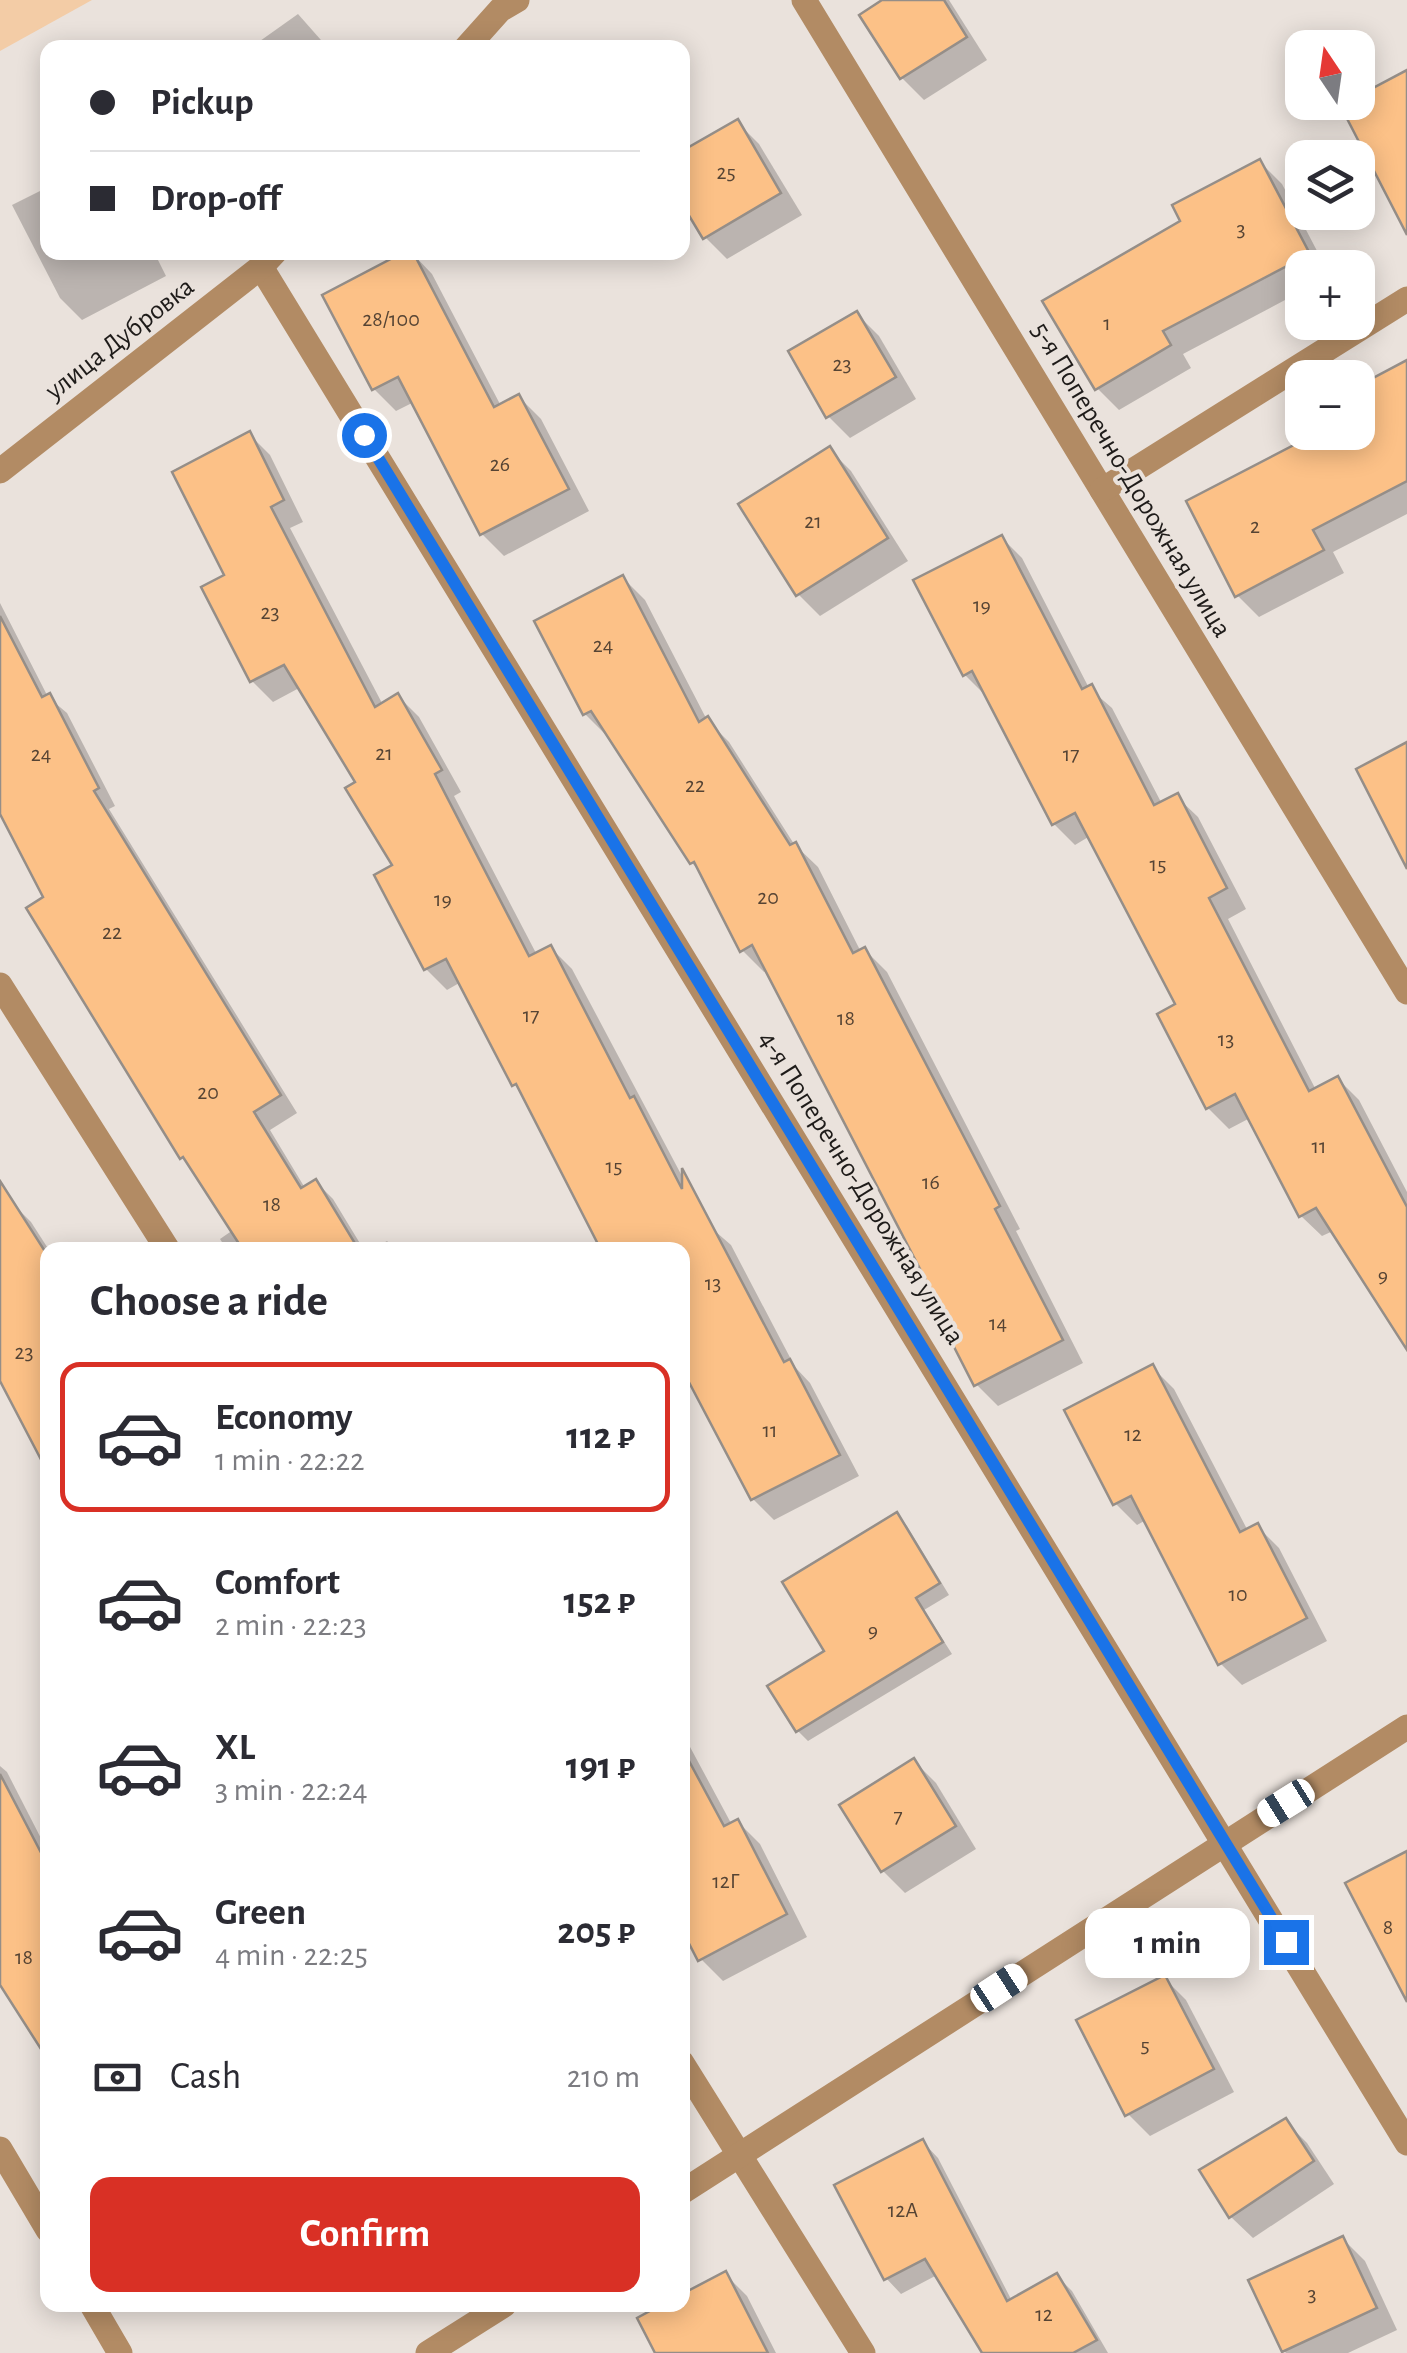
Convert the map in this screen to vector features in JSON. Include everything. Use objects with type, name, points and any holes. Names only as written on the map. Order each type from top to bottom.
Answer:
[{"type":"street","points":[[473,40],[500,10],[517,0]]},
{"type":"street","name":"5-я Поперечно-Дорожная улица","points":[[804,0],[1406,986]]},
{"type":"street","name":"улица Дубровка","points":[[0,472],[268,260]]},
{"type":"street","name":"4-я Поперечно-Дорожная улица","points":[[268,260],[1407,2142]]},
{"type":"street","points":[[1102,490],[1407,300]]},
{"type":"street","points":[[0,985],[163,1242]]},
{"type":"street","points":[[690,2187],[1407,1727]]},
{"type":"street","points":[[690,2076],[863,2353]]},
{"type":"street","points":[[0,2149],[40,2216]]},
{"type":"street","points":[[96,2312],[120,2353]]},
{"type":"street","points":[[428,2353],[493,2312]]},
{"type":"shaded area","points":[[0,0],[92,0],[0,51]]},
{"type":"building","points":[[882,0],[944,0],[967,37],[900,79],[859,15]]},
{"type":"building","points":[[1407,70],[1407,235],[1375,173],[1375,140],[1358,140],[1348,120],[1375,120],[1375,87]]},
{"type":"building","points":[[738,119],[781,193],[703,239],[690,217],[690,146]]},
{"type":"building","points":[[1260,159],[1285,206],[1285,230],[1297,230],[1308,250],[1285,250],[1285,267],[1163,331],[1171,345],[1095,390],[1042,301],[1180,221],[1172,205]]},
{"type":"building","points":[[389,260],[417,260],[494,407],[519,394],[569,489],[480,535],[398,377],[372,390],[322,295]]},
{"type":"building","points":[[857,311],[896,377],[826,418],[788,351]]},
{"type":"building","points":[[1407,360],[1407,481],[1313,530],[1324,550],[1235,597],[1186,501],[1285,450],[1375,450],[1375,377]]},
{"type":"building","points":[[250,431],[284,500],[271,507],[375,707],[398,693],[442,770],[435,774],[529,956],[551,945],[630,1098],[634,1096],[682,1189],[682,1168],[784,1362],[790,1359],[840,1455],[751,1500],[690,1384],[690,1242],[597,1242],[446,959],[424,970],[374,875],[392,865],[345,788],[355,782],[284,665],[250,682],[201,587],[224,575],[172,472]]},
{"type":"building","points":[[830,446],[888,538],[796,596],[738,504]]},
{"type":"building","points":[[1002,535],[1082,689],[1092,684],[1154,805],[1178,793],[1227,888],[1209,898],[1309,1091],[1338,1076],[1407,1207],[1407,1350],[1316,1208],[1299,1217],[1235,1094],[1206,1109],[1157,1014],[1175,1004],[1075,813],[1052,825],[972,671],[963,676],[913,580]]},
{"type":"building","points":[[623,575],[699,722],[708,716],[790,845],[796,842],[853,953],[865,947],[1000,1206],[995,1209],[1063,1340],[974,1386],[929,1298],[934,1296],[752,945],[740,952],[694,862],[690,864],[591,711],[583,715],[534,621]]},
{"type":"building","points":[[0,616],[42,697],[50,693],[99,788],[94,791],[281,1095],[254,1112],[301,1188],[316,1179],[354,1242],[238,1242],[183,1157],[180,1159],[26,908],[43,897],[0,814]]},
{"type":"building","points":[[1407,742],[1407,869],[1356,769]]},
{"type":"building","points":[[0,1181],[40,1244],[40,1458],[0,1381]]},
{"type":"building","points":[[1153,1364],[1240,1532],[1258,1523],[1307,1618],[1218,1665],[1131,1496],[1113,1505],[1064,1410]]},
{"type":"building","points":[[897,1512],[940,1583],[916,1598],[943,1642],[796,1732],[767,1686],[824,1651],[782,1582]]},
{"type":"building","points":[[914,1758],[956,1826],[881,1872],[839,1805]]},
{"type":"building","points":[[690,1763],[724,1826],[738,1819],[787,1914],[698,1961],[690,1946]]},
{"type":"building","points":[[0,1774],[40,1851],[40,2048],[0,1985]]},
{"type":"building","points":[[1407,1851],[1407,2002],[1345,1883]]},
{"type":"building","points":[[1165,1975],[1214,2069],[1125,2116],[1076,2020]]},
{"type":"building","points":[[1286,2118],[1314,2161],[1229,2218],[1199,2170]]},
{"type":"building","points":[[923,2139],[1007,2301],[1057,2273],[1097,2340],[1073,2353],[982,2353],[925,2259],[884,2280],[834,2185]]},
{"type":"building","points":[[1343,2236],[1377,2308],[1282,2352],[1248,2280]]},
{"type":"building","points":[[726,2271],[768,2353],[655,2353],[637,2318],[648,2312],[690,2312],[690,2290]]},
{"type":"route","points":[[364,435],[1286,1942]]}]
